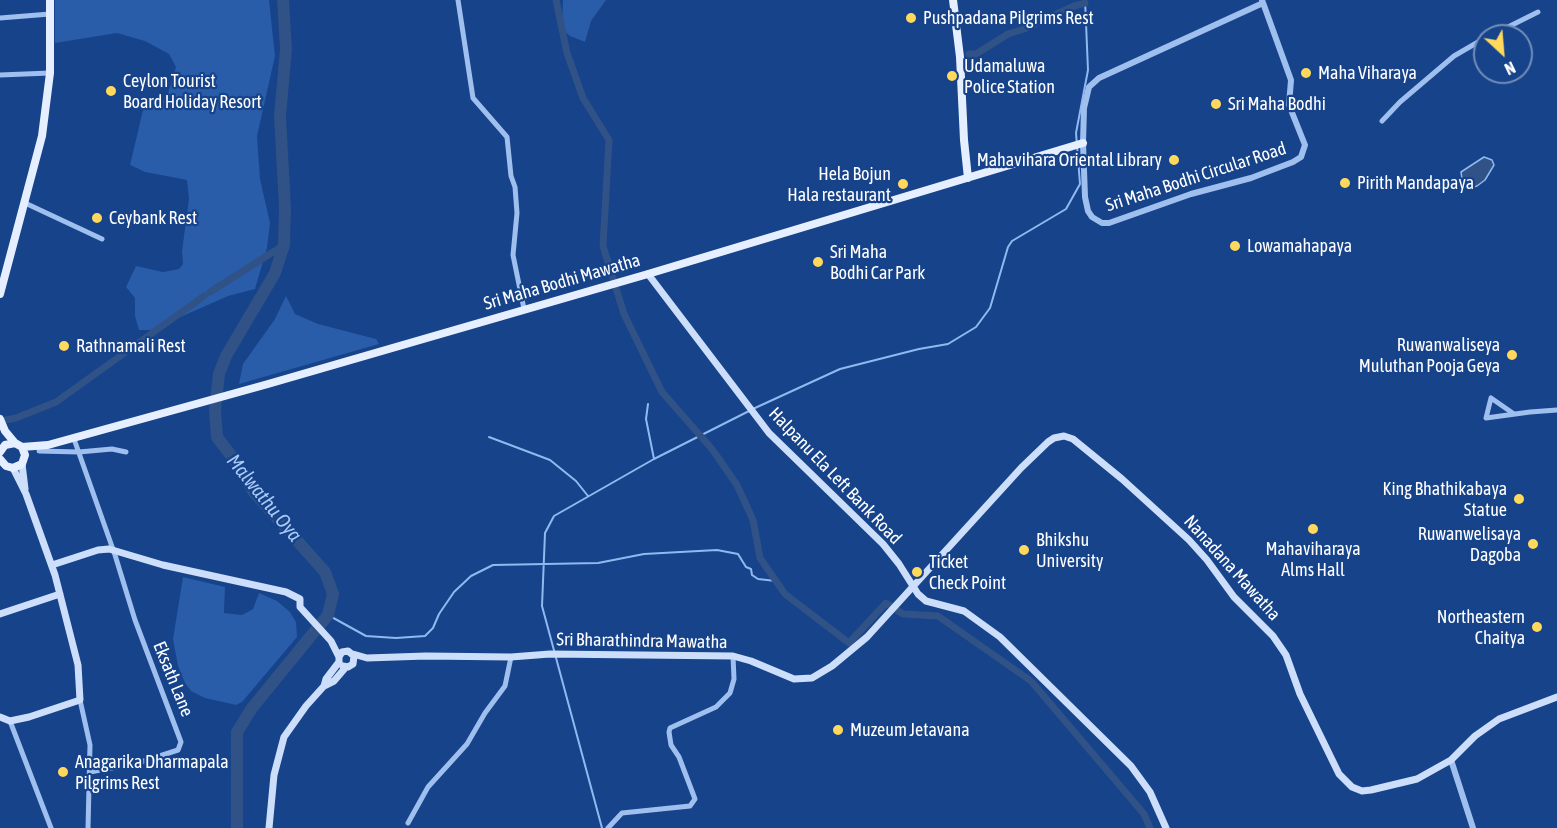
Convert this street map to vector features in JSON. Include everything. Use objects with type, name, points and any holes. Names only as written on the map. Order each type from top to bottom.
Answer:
[{"type":"main road","points":[[0,294],[42,136],[50,73],[50,0]]},
{"type":"main road","points":[[953,0],[960,57],[968,178]]},
{"type":"main road","name":"Sri Maha Bodhi Mawatha","points":[[6,467],[24,461],[48,446],[648,274],[1083,143]]},
{"type":"main road","name":"Halpanu Ela Left Bank Road","points":[[648,274],[756,416],[792,457],[882,544],[926,602],[964,611],[1000,637],[1131,766],[1150,792],[1166,828]]},
{"type":"main road","points":[[0,419],[5,431],[19,445],[24,461],[26,494]]},
{"type":"main road","points":[[1,449],[5,431]]},
{"type":"main road","name":"Nanadana Mawatha","points":[[913,587],[1040,450],[1054,438],[1068,437],[1122,479],[1190,540],[1234,597],[1273,636],[1286,655],[1307,709],[1347,785],[1362,791],[1392,787],[1416,779],[1451,760],[1491,724],[1514,712],[1557,697]]},
{"type":"main road","name":"Sri Maha Bodhi Mawatha","points":[[1,449],[8,443],[48,446]]},
{"type":"main road","points":[[0,459],[26,494],[52,565],[78,665],[80,700],[29,717],[10,721],[0,717]]},
{"type":"main road","points":[[52,565],[98,550],[113,550],[172,567],[279,590],[300,599],[300,607],[346,659],[333,681],[324,686],[306,706],[284,737],[272,789],[269,828]]},
{"type":"main road","name":"Sri Bharathindra Mawatha","points":[[346,659],[426,656],[511,657],[550,654],[734,656],[794,680],[812,678],[845,655],[913,587]]},
{"type":"main road","points":[[0,614],[60,594]]},
{"type":"street","points":[[458,0],[473,98],[507,137],[517,213],[513,255],[524,309]]},
{"type":"street","name":"Sri Maha Bodhi Circular Road","points":[[1262,2],[1292,80],[1290,105],[1305,145],[1304,154],[1298,160],[1251,177],[1191,194],[1109,223],[1102,223],[1092,217],[1086,205],[1083,143],[1085,99],[1089,87],[1093,82],[1262,2]]},
{"type":"street","points":[[1514,24],[1538,12]]},
{"type":"street","points":[[0,18],[50,14]]},
{"type":"street","points":[[1382,121],[1400,102],[1454,56],[1473,45]]},
{"type":"street","points":[[0,75],[50,73]]},
{"type":"street","points":[[25,203],[102,239]]},
{"type":"street","points":[[1514,414],[1491,398],[1486,418],[1557,410]]},
{"type":"street","points":[[74,439],[113,550]]},
{"type":"street","points":[[39,451],[79,452],[112,449],[126,452]]},
{"type":"street","name":"Eksath Lane","points":[[90,772],[138,764],[178,750],[181,742],[146,653],[113,550]]},
{"type":"street","points":[[608,828],[622,813],[690,806],[695,799],[679,757],[671,745],[669,732],[670,729],[716,707],[730,693],[734,680],[734,656]]},
{"type":"street","points":[[408,823],[428,787],[467,744],[485,713],[505,686],[511,657]]},
{"type":"street","points":[[80,700],[90,745],[88,828]]},
{"type":"street","points":[[10,721],[51,828]]},
{"type":"street","points":[[1451,760],[1473,828]]},
{"type":"shaded area","points":[[55,0],[269,0],[275,56],[257,136],[260,179],[270,223],[267,248],[255,289],[228,296],[151,330],[139,330],[135,316],[135,298],[126,287],[136,266],[163,272],[179,269],[183,264],[182,251],[189,199],[187,180],[145,172],[130,165],[144,106],[149,100],[166,100],[176,67],[169,54],[145,41],[117,33],[55,43]]},
{"type":"shaded area","points":[[563,0],[606,0],[591,21],[585,42],[570,36],[562,29]]},
{"type":"shaded area","points":[[1484,157],[1492,160],[1494,165],[1485,180],[1468,189],[1463,186],[1461,172]]},
{"type":"shaded area","points":[[286,296],[295,314],[318,324],[376,339],[379,344],[239,384],[243,364],[275,319]]},
{"type":"shaded area","points":[[183,577],[225,587],[224,613],[242,615],[253,609],[259,593],[277,601],[290,612],[296,622],[297,637],[242,702],[236,705],[205,698],[191,691],[185,683],[178,666],[173,639]]},
{"type":"waterway","name":"Malwathu Oya","points":[[237,828],[237,732],[252,708],[328,615],[333,594],[325,572],[253,491],[236,462],[217,437],[215,410],[219,374],[226,356],[275,273],[284,245],[285,208],[280,116],[286,49],[283,0]]},
{"type":"waterway","points":[[556,0],[567,53],[583,98],[609,140],[603,246],[624,314],[662,392],[712,449],[737,485],[753,520],[760,558],[785,594],[849,643],[886,603],[903,614],[938,616],[1031,681],[1144,814],[1150,828]]},
{"type":"waterway","points":[[602,828],[542,606],[545,533],[554,516],[654,459],[755,408],[840,369],[948,344],[976,327],[990,308],[1008,247],[1012,241],[1066,209],[1080,184],[1076,133],[1088,70],[1085,0]]},
{"type":"waterway","points":[[969,54],[976,54],[1008,34],[1085,3]]},
{"type":"waterway","points":[[210,292],[284,245]]},
{"type":"waterway","points":[[0,421],[16,418],[56,402],[204,296]]},
{"type":"waterway","points":[[648,404],[646,419],[654,459]]},
{"type":"waterway","points":[[489,437],[550,460],[576,481],[588,496]]},
{"type":"waterway","points":[[328,615],[366,636],[396,638],[425,636],[433,628],[439,614],[454,592],[471,576],[493,565],[598,563],[644,554],[717,550],[738,554],[746,567],[751,569],[752,575],[758,579],[776,581]]},
{"type":"place","name":"Pushpadana Pilgrims Rest","points":[[911,18]]},
{"type":"place","name":"Maha Viharaya","points":[[1306,73]]},
{"type":"place","name":"Udamaluwa Police Station","points":[[952,76]]},
{"type":"place","name":"Ceylon Tourist Board Holiday Resort","points":[[111,91]]},
{"type":"place","name":"Sri Maha Bodhi","points":[[1216,104]]},
{"type":"place","name":"Mahavihara Oriental Library","points":[[1174,160]]},
{"type":"place","name":"Pirith Mandapaya","points":[[1345,183]]},
{"type":"place","name":"Hela Bojun Hala restaurant","points":[[903,184]]},
{"type":"place","name":"Ceybank Rest","points":[[97,218]]},
{"type":"place","name":"Lowamahapaya","points":[[1235,246]]},
{"type":"place","name":"Sri Maha Bodhi Car Park","points":[[818,262]]},
{"type":"place","name":"Rathnamali Rest","points":[[64,346]]},
{"type":"place","name":"Ruwanwaliseya Muluthan Pooja Geya","points":[[1512,355]]},
{"type":"place","name":"King Bhathikabaya Statue","points":[[1519,499]]},
{"type":"place","name":"Mahaviharaya Alms Hall","points":[[1313,529]]},
{"type":"place","name":"Ruwanwelisaya Dagoba","points":[[1533,544]]},
{"type":"place","name":"Bhikshu University","points":[[1024,550]]},
{"type":"place","name":"Ticket Check Point","points":[[917,572]]},
{"type":"place","name":"Northeastern Chaitya","points":[[1537,627]]},
{"type":"place","name":"Muzeum Jetavana","points":[[838,730]]},
{"type":"place","name":"Anagarika Dharmapala Pilgrims Rest","points":[[63,772]]}]
